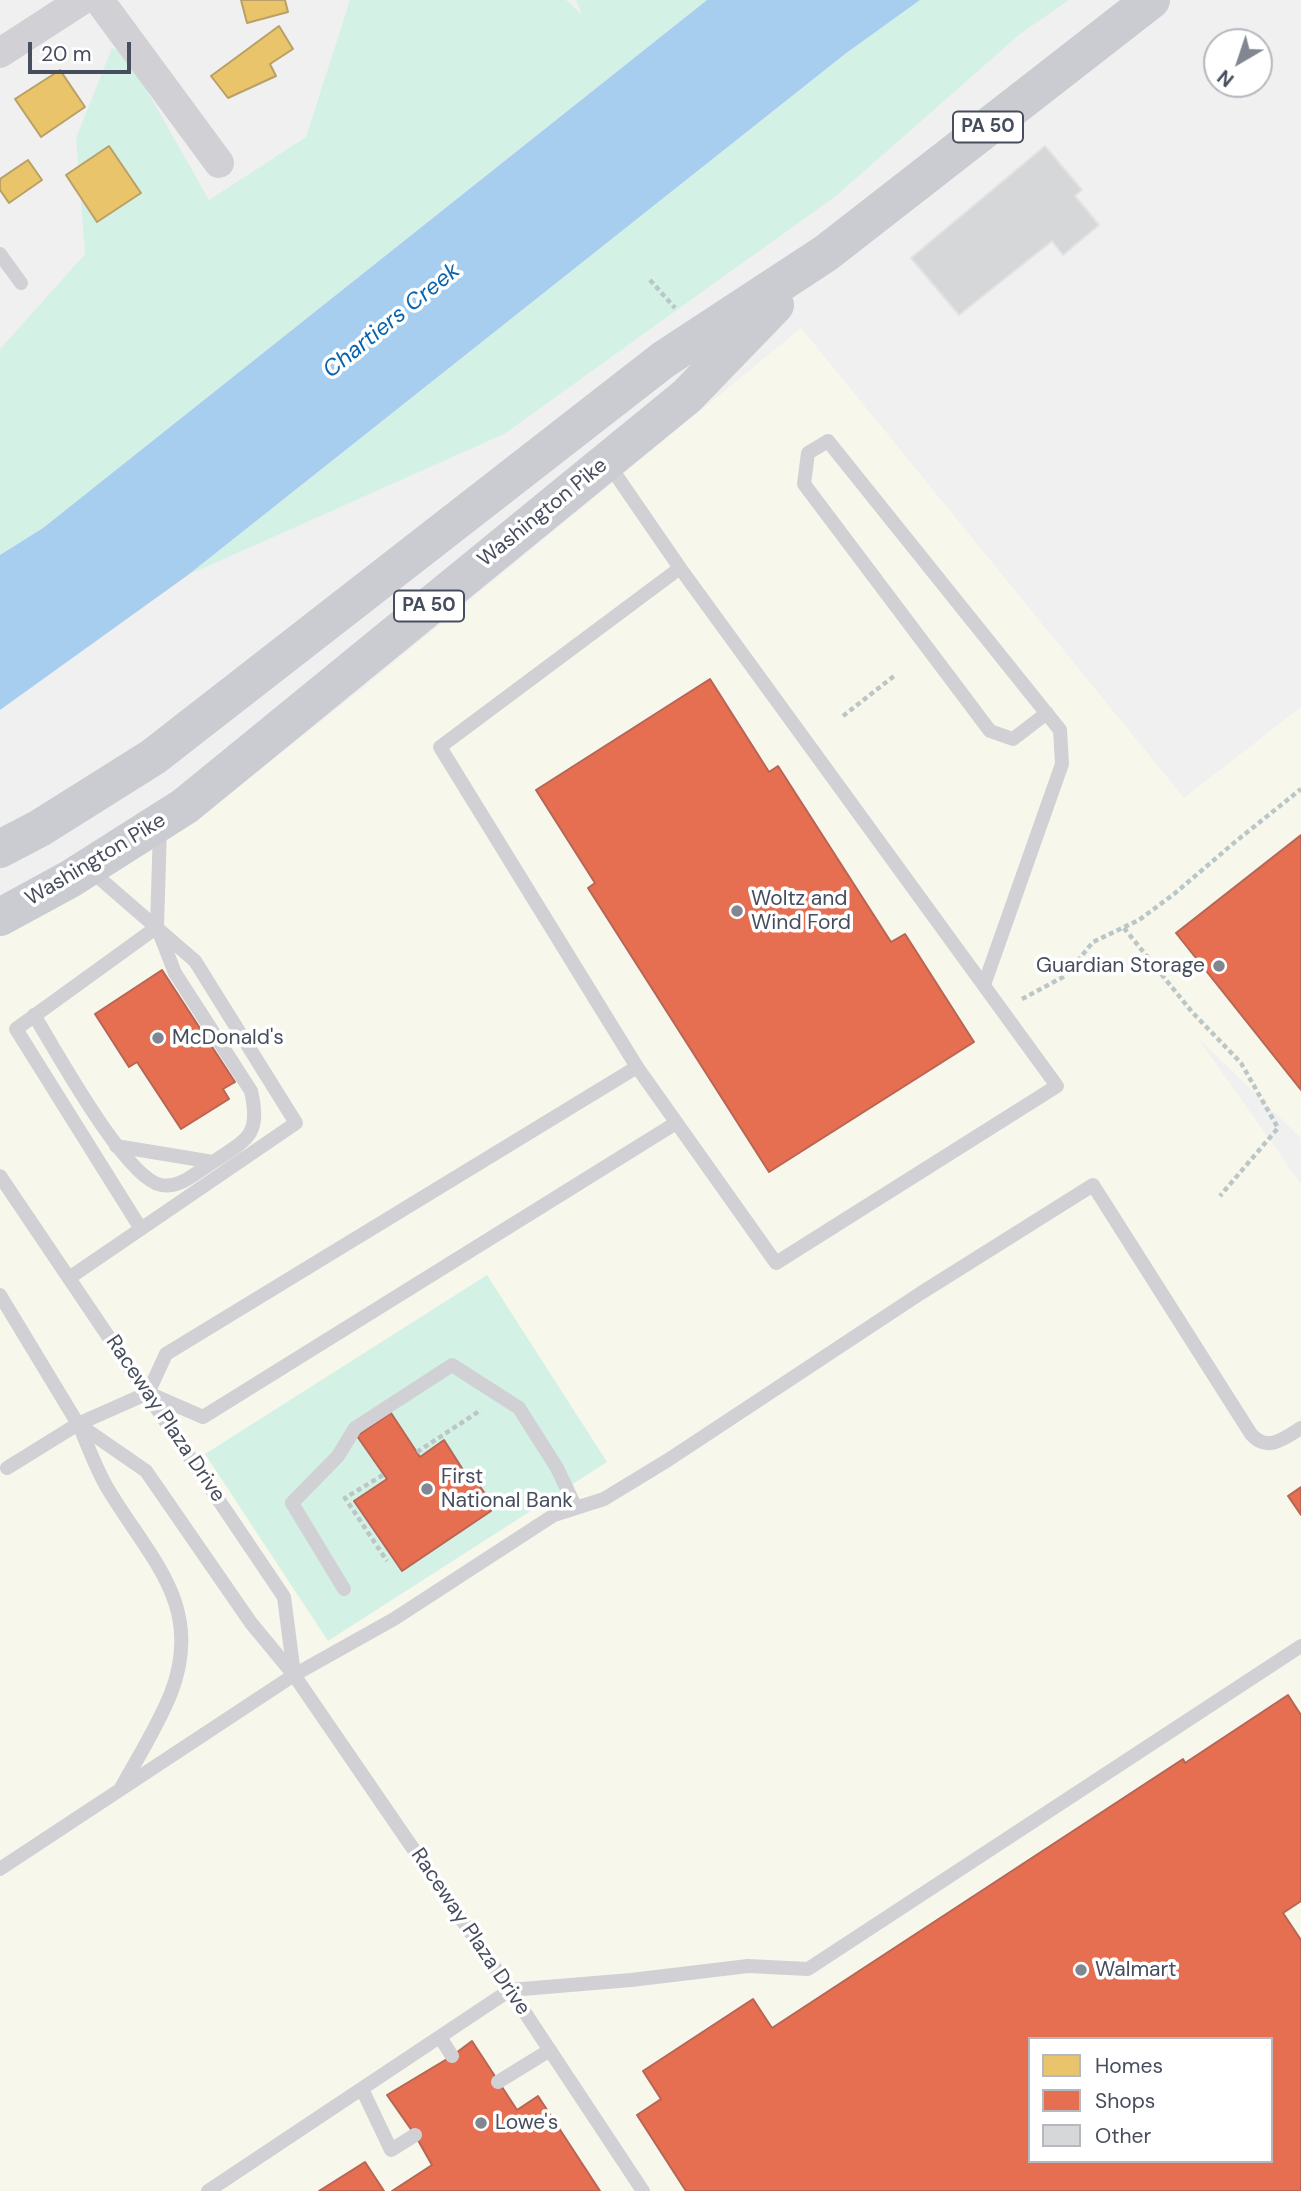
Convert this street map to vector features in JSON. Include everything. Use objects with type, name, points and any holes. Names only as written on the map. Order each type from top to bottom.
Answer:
[{"type":"main road","name":"Washington Pike","points":[[0,849],[40,828],[153,757],[663,360],[826,253],[1150,0]]},
{"type":"main road","name":"Washington Pike","points":[[0,917],[87,868],[185,806],[687,396],[826,253]]},
{"type":"street","points":[[0,53],[82,0]]},
{"type":"street","points":[[99,0],[219,163]]},
{"type":"lane","points":[[0,254],[21,284]]},
{"type":"lane","points":[[984,985],[1062,764],[1060,730],[828,441],[808,453],[804,484],[990,731],[1013,738],[1046,713]]},
{"type":"lane","points":[[607,461],[680,568],[1057,1086],[776,1263],[637,1067],[440,747],[680,568]]},
{"type":"lane","points":[[34,1016],[116,1146],[141,1174],[160,1185],[180,1183],[240,1144],[252,1131],[256,1113],[251,1091],[175,972],[157,927],[161,822]]},
{"type":"lane","points":[[69,1278],[296,1123],[195,961],[87,868]]},
{"type":"lane","points":[[141,1229],[16,1029],[157,927]]},
{"type":"lane","points":[[7,1468],[78,1424],[148,1393],[166,1354],[637,1067]]},
{"type":"lane","points":[[148,1393],[203,1416],[677,1123]]},
{"type":"lane","points":[[116,1146],[213,1161]]},
{"type":"lane","name":"Raceway Plaza Drive","points":[[0,1176],[284,1597],[294,1675]]},
{"type":"lane","points":[[0,1869],[294,1675],[394,1619],[554,1515],[604,1499],[668,1460],[921,1293],[1093,1185],[1251,1434],[1261,1443],[1275,1444],[1301,1428]]},
{"type":"lane","name":"Raceway Plaza Drive","points":[[0,1295],[78,1424],[146,1471],[251,1623],[294,1675],[510,1990],[643,2191]]},
{"type":"lane","points":[[344,1589],[292,1503],[338,1456],[355,1428],[452,1365],[519,1408],[557,1468],[576,1508]]},
{"type":"lane","points":[[78,1424],[106,1486],[169,1582],[180,1614],[181,1651],[172,1692],[119,1792]]},
{"type":"lane","points":[[208,2191],[510,1990],[631,1980],[748,1966],[808,1969],[1301,1646]]},
{"type":"lane","points":[[440,2037],[452,2056]]},
{"type":"lane","points":[[498,2082],[550,2050]]},
{"type":"lane","points":[[362,2089],[391,2150],[415,2135]]},
{"type":"path","points":[[650,280],[678,311]]},
{"type":"path","points":[[843,716],[894,676]]},
{"type":"path","points":[[1002,1010],[1066,976],[1093,942],[1139,920],[1301,789]]},
{"type":"path","points":[[1124,928],[1192,1012],[1241,1063],[1278,1128],[1220,1196]]},
{"type":"path","points":[[417,1452],[502,1396]]},
{"type":"path","points":[[383,1475],[345,1498],[387,1560]]},
{"type":"shaded area","points":[[801,328],[1184,798],[1301,707],[1301,1138],[1197,1037],[1301,1184],[1301,2191],[0,2191],[0,936],[40,917],[207,812],[359,691]]},
{"type":"green space","points":[[350,0],[566,0],[582,15],[576,0],[707,0],[43,528],[0,555],[0,349],[85,254],[76,138],[112,48],[125,52],[209,200],[306,137]]},
{"type":"green space","points":[[920,0],[1069,0],[1020,34],[836,196],[504,434],[188,575],[845,54]]},
{"type":"green space","points":[[487,1275],[607,1462],[328,1641],[205,1454]]},
{"type":"water","name":"Chartiers Creek","points":[[707,0],[920,0],[845,54],[188,575],[0,710],[0,555],[43,528]]},
{"type":"building: Homes","points":[[241,0],[285,0],[288,12],[247,23]]},
{"type":"building: Homes","points":[[279,26],[293,49],[270,64],[276,76],[228,98],[211,76]]},
{"type":"building: Homes","points":[[60,70],[85,107],[41,137],[15,99]]},
{"type":"building: Homes","points":[[109,146],[141,193],[97,222],[66,175]]},
{"type":"building: Homes","points":[[28,160],[42,180],[9,203],[0,190],[0,179]]},
{"type":"building: Shops","name":"Woltz and Wind Ford","points":[[710,679],[769,772],[778,766],[891,942],[905,934],[974,1042],[769,1172],[588,888],[595,883],[536,790]]},
{"type":"building: Shops","points":[[1301,835],[1301,1090],[1176,933]]},
{"type":"building: Shops","name":"McDonald's","points":[[162,970],[235,1082],[223,1089],[229,1099],[181,1129],[137,1062],[129,1067],[95,1014]]},
{"type":"building: Shops","name":"First National Bank","points":[[391,1413],[420,1457],[444,1440],[472,1484],[476,1481],[486,1495],[482,1497],[491,1511],[402,1571],[354,1501],[387,1479],[357,1436]]},
{"type":"building: Shops","points":[[1301,1487],[1301,1515],[1288,1496]]},
{"type":"building: Shops","name":"Walmart","points":[[1288,1695],[1301,1715],[1301,1901],[1283,1913],[1301,1940],[1301,2191],[686,2191],[637,2115],[661,2099],[643,2071],[753,1999],[772,2028],[1183,1759],[1185,1763]]},
{"type":"building: Shops","name":"Lowe's","points":[[472,2041],[517,2110],[538,2096],[600,2191],[392,2191],[432,2165],[387,2095]]},
{"type":"building: Shops","points":[[365,2162],[384,2191],[319,2191]]},
{"type":"building: Other","points":[[1045,146],[1082,190],[1075,196],[1099,225],[1063,255],[1052,241],[959,315],[911,258]]},
{"type":"place","name":"Woltz and Wind Ford","points":[[737,911]]},
{"type":"place","name":"Guardian Storage","points":[[1219,966]]},
{"type":"place","name":"McDonald's","points":[[158,1038]]},
{"type":"place","name":"First National Bank","points":[[427,1489]]},
{"type":"place","name":"Walmart","points":[[1081,1970]]},
{"type":"place","name":"Lowe's","points":[[481,2123]]}]
